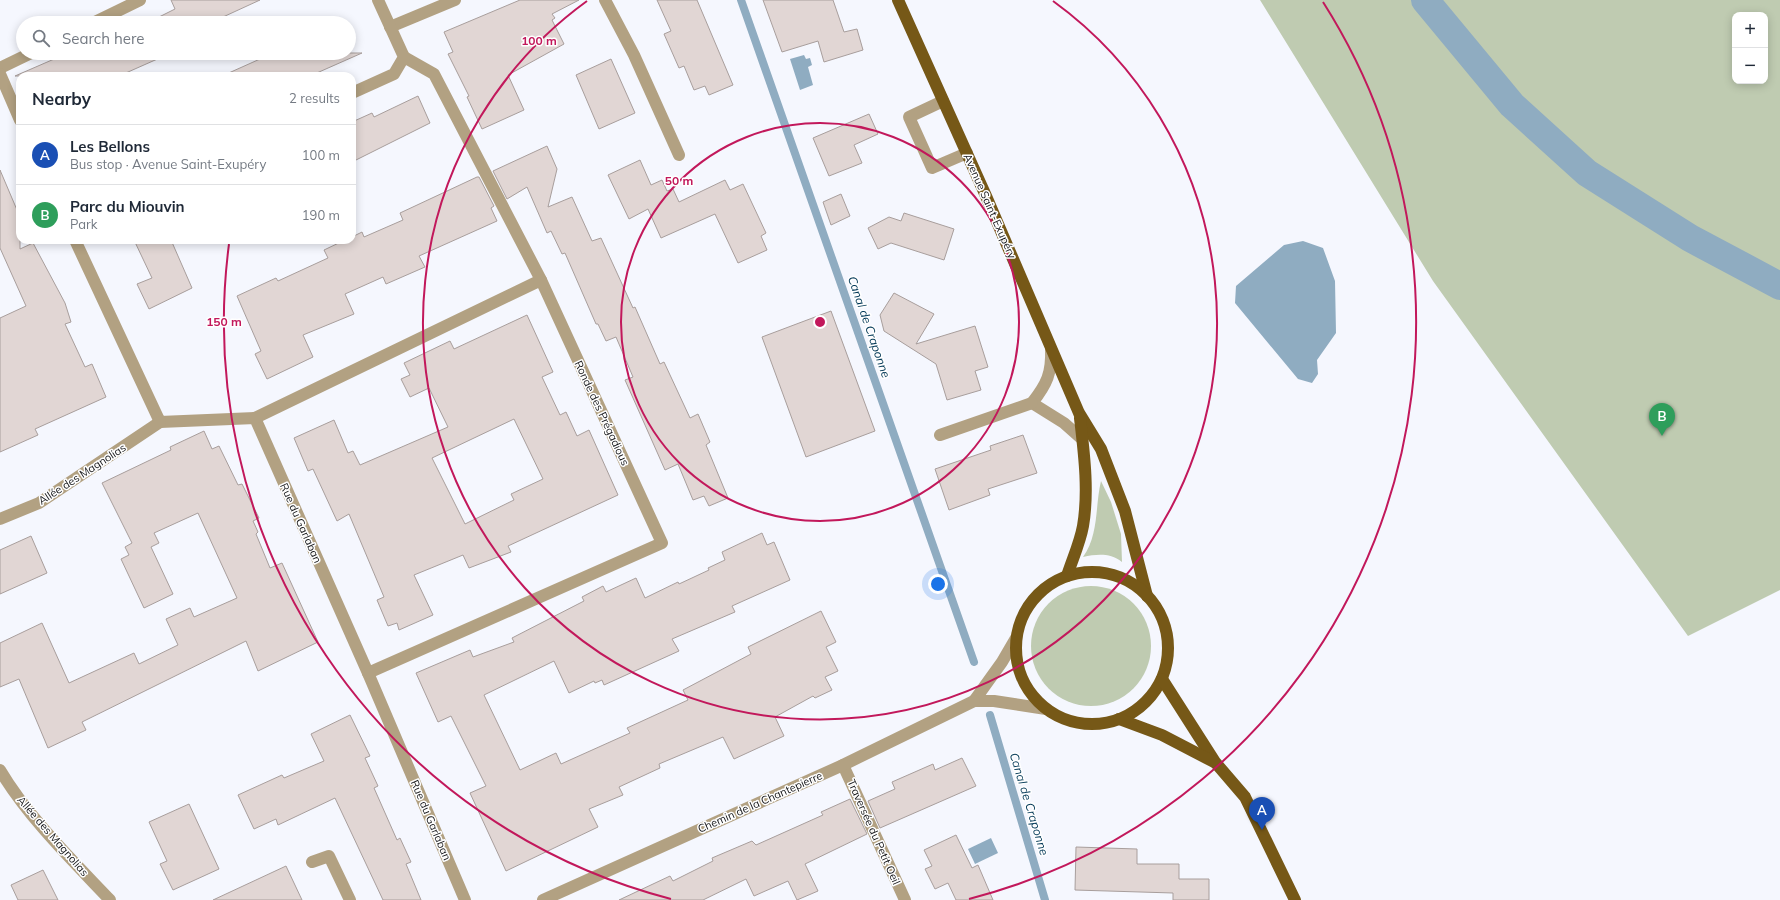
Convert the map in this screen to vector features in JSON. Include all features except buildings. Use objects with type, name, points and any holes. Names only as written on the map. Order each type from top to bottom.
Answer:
[{"type":"main road","name":"Avenue Saint-Exupéry","points":[[898,0],[967,153],[1079,413],[1101,449],[1125,511],[1147,596]]},
{"type":"main road","name":"Avenue Saint-Exupéry","points":[[1067,576],[1083,527],[1085,502],[1082,438],[1079,413]]},
{"type":"main road","points":[[1073,574],[1111,574],[1126,580],[1147,596],[1162,619],[1168,643],[1162,679],[1144,703],[1119,719],[1094,724],[1072,721],[1046,709],[1028,690],[1017,666],[1016,638],[1024,612],[1042,590],[1073,574]]},
{"type":"main road","points":[[1162,679],[1215,762],[1245,797],[1295,900]]},
{"type":"main road","points":[[1119,719],[1162,735],[1215,762]]},
{"type":"street","points":[[107,16],[140,0]]},
{"type":"street","points":[[77,244],[160,422],[255,418],[541,280],[434,74],[404,57],[378,0]]},
{"type":"street","points":[[390,27],[455,0]]},
{"type":"street","points":[[605,0],[634,55],[680,155]]},
{"type":"street","points":[[356,91],[394,74],[404,57]]},
{"type":"street","points":[[0,68],[17,60]]},
{"type":"street","points":[[0,74],[16,111]]},
{"type":"street","points":[[943,101],[909,117],[932,168],[967,153]]},
{"type":"street","name":"Ronde des Prégadious","points":[[368,673],[662,543],[541,280]]},
{"type":"street","points":[[940,435],[1032,403],[1043,389],[1052,368],[1051,348]]},
{"type":"street","points":[[1032,403],[1064,423],[1082,438]]},
{"type":"street","name":"Rue du Garlaban","points":[[255,418],[368,673],[465,900]]},
{"type":"street","name":"Allée des Magnolias","points":[[0,519],[38,502],[160,422]]},
{"type":"street","points":[[974,701],[1002,662],[1016,638]]},
{"type":"street","points":[[974,701],[994,701],[1046,709]]},
{"type":"street","name":"Chemin de la Chantepierre","points":[[543,900],[843,765],[974,701]]},
{"type":"street","name":"Traversée du Petit Oeil","points":[[843,765],[905,900]]},
{"type":"street","name":"Allée des Magnolias","points":[[0,770],[11,788],[64,850],[110,900]]},
{"type":"street","points":[[312,862],[329,856],[350,900]]},
{"type":"green space","points":[[1260,0],[1780,0],[1780,590],[1688,636],[1433,281]]},
{"type":"green space","points":[[1101,481],[1111,502],[1121,534],[1122,562],[1113,557],[1104,555],[1083,557],[1092,539]]},
{"type":"green space","points":[[1091,586],[1114,590],[1134,603],[1147,623],[1151,646],[1147,669],[1134,689],[1114,702],[1091,706],[1068,702],[1048,689],[1035,669],[1031,646],[1035,623],[1048,603],[1068,590]]},
{"type":"water","points":[[804,55],[806,59],[810,58],[812,65],[808,67],[813,85],[800,90],[790,59]]},
{"type":"water","points":[[1303,241],[1323,248],[1335,281],[1336,333],[1317,360],[1318,374],[1312,383],[1298,379],[1235,303],[1236,286],[1284,245]]},
{"type":"water","points":[[991,838],[998,853],[975,864],[968,849]]},
{"type":"waterway","name":"Canal de Craponne","points":[[741,0],[974,662]]},
{"type":"waterway","points":[[1425,0],[1512,105],[1587,173],[1690,238],[1780,286]]},
{"type":"waterway","name":"Canal de Craponne","points":[[990,715],[1045,900]]},
{"type":"place","name":"Parc du Miouvin","points":[[1662,436]]},
{"type":"place","name":"Les Bellons","points":[[1262,830]]}]
